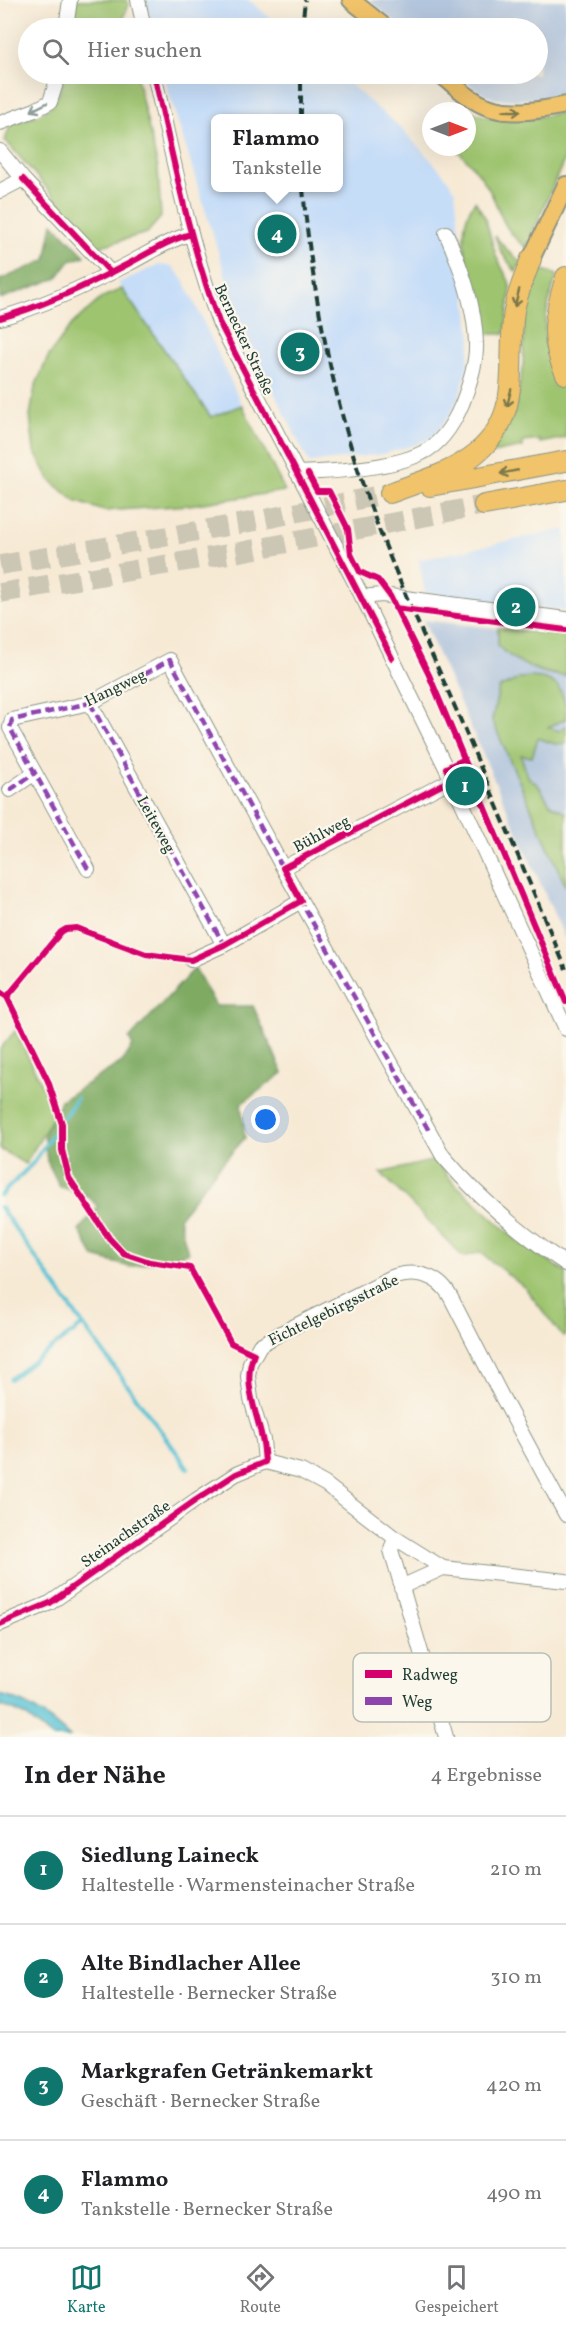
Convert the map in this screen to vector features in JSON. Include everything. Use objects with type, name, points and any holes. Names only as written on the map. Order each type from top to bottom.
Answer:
[{"type":"highway","points":[[531,259],[514,311],[512,389],[508,404],[493,435],[484,447],[468,459],[444,472],[390,493],[566,461]]},
{"type":"highway","points":[[566,277],[555,321],[554,338],[557,355],[566,374]]},
{"type":"highway","points":[[484,505],[566,490]]},
{"type":"main road","points":[[351,0],[374,18]]},
{"type":"main road","points":[[453,84],[475,101],[502,111],[527,111],[566,105]]},
{"type":"main road","points":[[531,259],[566,185]]},
{"type":"street","points":[[67,18],[70,0]]},
{"type":"street","points":[[138,0],[142,18]]},
{"type":"street","points":[[0,123],[50,102],[56,84]]},
{"type":"street","name":"Bernecker Straße","points":[[156,84],[203,280],[219,322],[362,597],[451,780],[566,1029]]},
{"type":"street","points":[[0,151],[23,179],[111,273]]},
{"type":"street","points":[[0,191],[23,179]]},
{"type":"street","points":[[297,473],[358,468],[395,462],[423,453],[441,438],[456,417],[473,367],[476,343],[468,296],[460,266],[447,233]]},
{"type":"street","points":[[0,318],[45,302],[111,273],[174,238],[191,234]]},
{"type":"street","points":[[362,597],[382,595],[566,619]]},
{"type":"street","name":"Bühlweg","points":[[170,660],[443,1156],[464,1181],[494,1210],[528,1239],[566,1264]]},
{"type":"street","name":"Hangweg","points":[[88,869],[10,728],[12,720],[90,703],[170,660]]},
{"type":"street","name":"Leiteweg","points":[[90,703],[224,945]]},
{"type":"street","points":[[10,790],[35,772]]},
{"type":"street","name":"Bühlweg","points":[[283,868],[451,780]]},
{"type":"street","points":[[191,960],[224,945],[301,901]]},
{"type":"street","name":"Fichtelgebirgsstraße","points":[[265,1462],[263,1440],[251,1399],[248,1376],[250,1364],[260,1345],[392,1277],[411,1273],[430,1276],[444,1286],[450,1296],[566,1515]]},
{"type":"street","points":[[265,1462],[301,1471],[325,1484],[395,1538],[443,1568],[566,1581]]},
{"type":"street","name":"Steinachstraße","points":[[0,1624],[50,1602],[196,1500],[236,1474],[265,1462]]},
{"type":"street","points":[[395,1538],[391,1550],[421,1653]]},
{"type":"street","points":[[401,1587],[443,1568]]},
{"type":"street","points":[[442,1722],[446,1737]]},
{"type":"shaded area","points":[[145,0],[249,0],[270,18],[150,18]]},
{"type":"shaded area","points":[[369,0],[566,0],[566,91],[521,100],[495,99],[469,84],[548,84],[548,18],[391,18]]},
{"type":"shaded area","points":[[166,84],[350,84],[402,129],[422,150],[422,156],[427,156],[455,190],[471,340],[467,368],[459,397],[447,419],[433,436],[415,445],[383,454],[309,463],[241,325]]},
{"type":"shaded area","points":[[158,265],[172,266],[184,280],[242,405],[211,417],[118,283]]},
{"type":"shaded area","points":[[566,529],[566,611],[425,593],[419,560]]},
{"type":"shaded area","points":[[423,620],[566,636],[566,941]]},
{"type":"green space","points":[[75,0],[127,0],[129,5],[124,18],[72,18]]},
{"type":"green space","points":[[62,84],[138,84],[158,168],[161,217],[147,233],[98,247],[5,140],[11,124],[48,109],[58,97]]},
{"type":"green space","points":[[566,112],[566,156],[526,247],[505,225],[490,192],[463,156],[476,156],[476,113],[511,120]]},
{"type":"green space","points":[[475,201],[485,217],[496,256],[509,281],[511,290],[505,334],[487,334],[482,330],[467,264],[464,230],[467,215]]},
{"type":"green space","points":[[53,223],[85,256],[70,261],[57,278],[0,299],[0,280],[46,260]]},
{"type":"green space","points":[[495,236],[521,262],[516,272],[501,252]]},
{"type":"green space","points":[[535,267],[557,275],[548,306],[545,337],[549,358],[566,391],[566,438],[540,443],[540,440],[523,442],[523,447],[483,455],[515,411],[523,366],[525,299]]},
{"type":"green space","points":[[122,289],[211,417],[242,405],[285,491],[189,505],[104,511],[75,501],[50,480],[34,451],[30,416],[35,387],[48,357],[72,324],[103,297]]},
{"type":"green space","points":[[498,628],[566,636],[566,676],[538,670],[513,658],[498,646]]},
{"type":"green space","points":[[521,678],[542,678],[550,681],[556,685],[564,699],[566,719],[548,727],[559,731],[566,725],[566,743],[555,744],[538,738],[532,757],[521,755],[527,776],[538,785],[551,805],[566,812],[566,887],[492,720],[499,688]]},
{"type":"green space","points":[[195,968],[216,1006],[253,1006],[283,1073],[241,1104],[245,1138],[217,1169],[179,1218],[188,1253],[130,1267],[94,1257],[79,1230],[98,1207],[88,1196],[60,1187],[47,1161],[44,1134],[61,1100],[122,1062],[133,1046],[129,1039]]},
{"type":"green space","points":[[15,1031],[56,1113],[25,1164],[0,1149],[0,1049]]},
{"type":"green space","points":[[435,1160],[452,1181],[521,1244],[566,1272],[566,1335],[563,1337],[526,1289],[480,1252],[463,1257],[381,1173]]},
{"type":"water","points":[[0,1695],[20,1701],[38,1711],[70,1737],[52,1737],[27,1717],[0,1706]]},
{"type":"waterway","points":[[64,1117],[77,1098]]},
{"type":"waterway","points":[[0,1196],[33,1163],[57,1127]]},
{"type":"waterway","points":[[0,1207],[188,1468]]},
{"type":"waterway","points":[[10,1379],[83,1325]]},
{"type":"tunnel","points":[[0,565],[256,521],[390,493]]},
{"type":"tunnel","points":[[0,593],[240,552],[484,505]]},
{"type":"railway","points":[[303,18],[305,0]]},
{"type":"railway","points":[[301,84],[301,114]]},
{"type":"railway","points":[[303,192],[322,329],[357,467],[404,592],[566,969]]},
{"type":"marked path","points":[[88,869],[10,728],[12,720],[90,703],[170,660],[285,872]]},
{"type":"marked path","points":[[90,703],[224,945]]},
{"type":"marked path","points":[[10,790],[35,773]]},
{"type":"marked path","points":[[299,898],[429,1131]]},
{"type":"cycle path","points":[[156,84],[190,230],[219,322],[392,658]]},
{"type":"cycle path","points":[[23,179],[111,273]]},
{"type":"cycle path","points":[[0,318],[66,294],[166,243],[191,234]]},
{"type":"cycle path","points":[[308,474],[317,491],[329,491],[348,529],[351,554],[360,572],[378,580],[390,596],[429,675],[566,1002]]},
{"type":"cycle path","points":[[395,608],[566,630]]},
{"type":"cycle path","points":[[7,997],[61,932],[66,929],[76,928],[146,954],[191,960],[224,945],[301,901],[283,868],[451,780],[446,768],[463,760]]},
{"type":"cycle path","points":[[0,992],[7,997],[48,1081],[62,1124],[62,1150],[69,1178],[109,1238],[123,1253],[150,1262],[190,1268],[231,1343],[254,1354],[249,1375],[250,1386],[263,1441],[265,1462],[236,1474],[196,1500],[50,1603],[0,1624]]},
{"type":"place","name":"Flammo","points":[[277,234]]},
{"type":"place","name":"Markgrafen Getränkemarkt","points":[[300,352]]},
{"type":"place","name":"Alte Bindlacher Allee","points":[[516,607]]},
{"type":"place","name":"Siedlung Laineck","points":[[465,786]]}]
